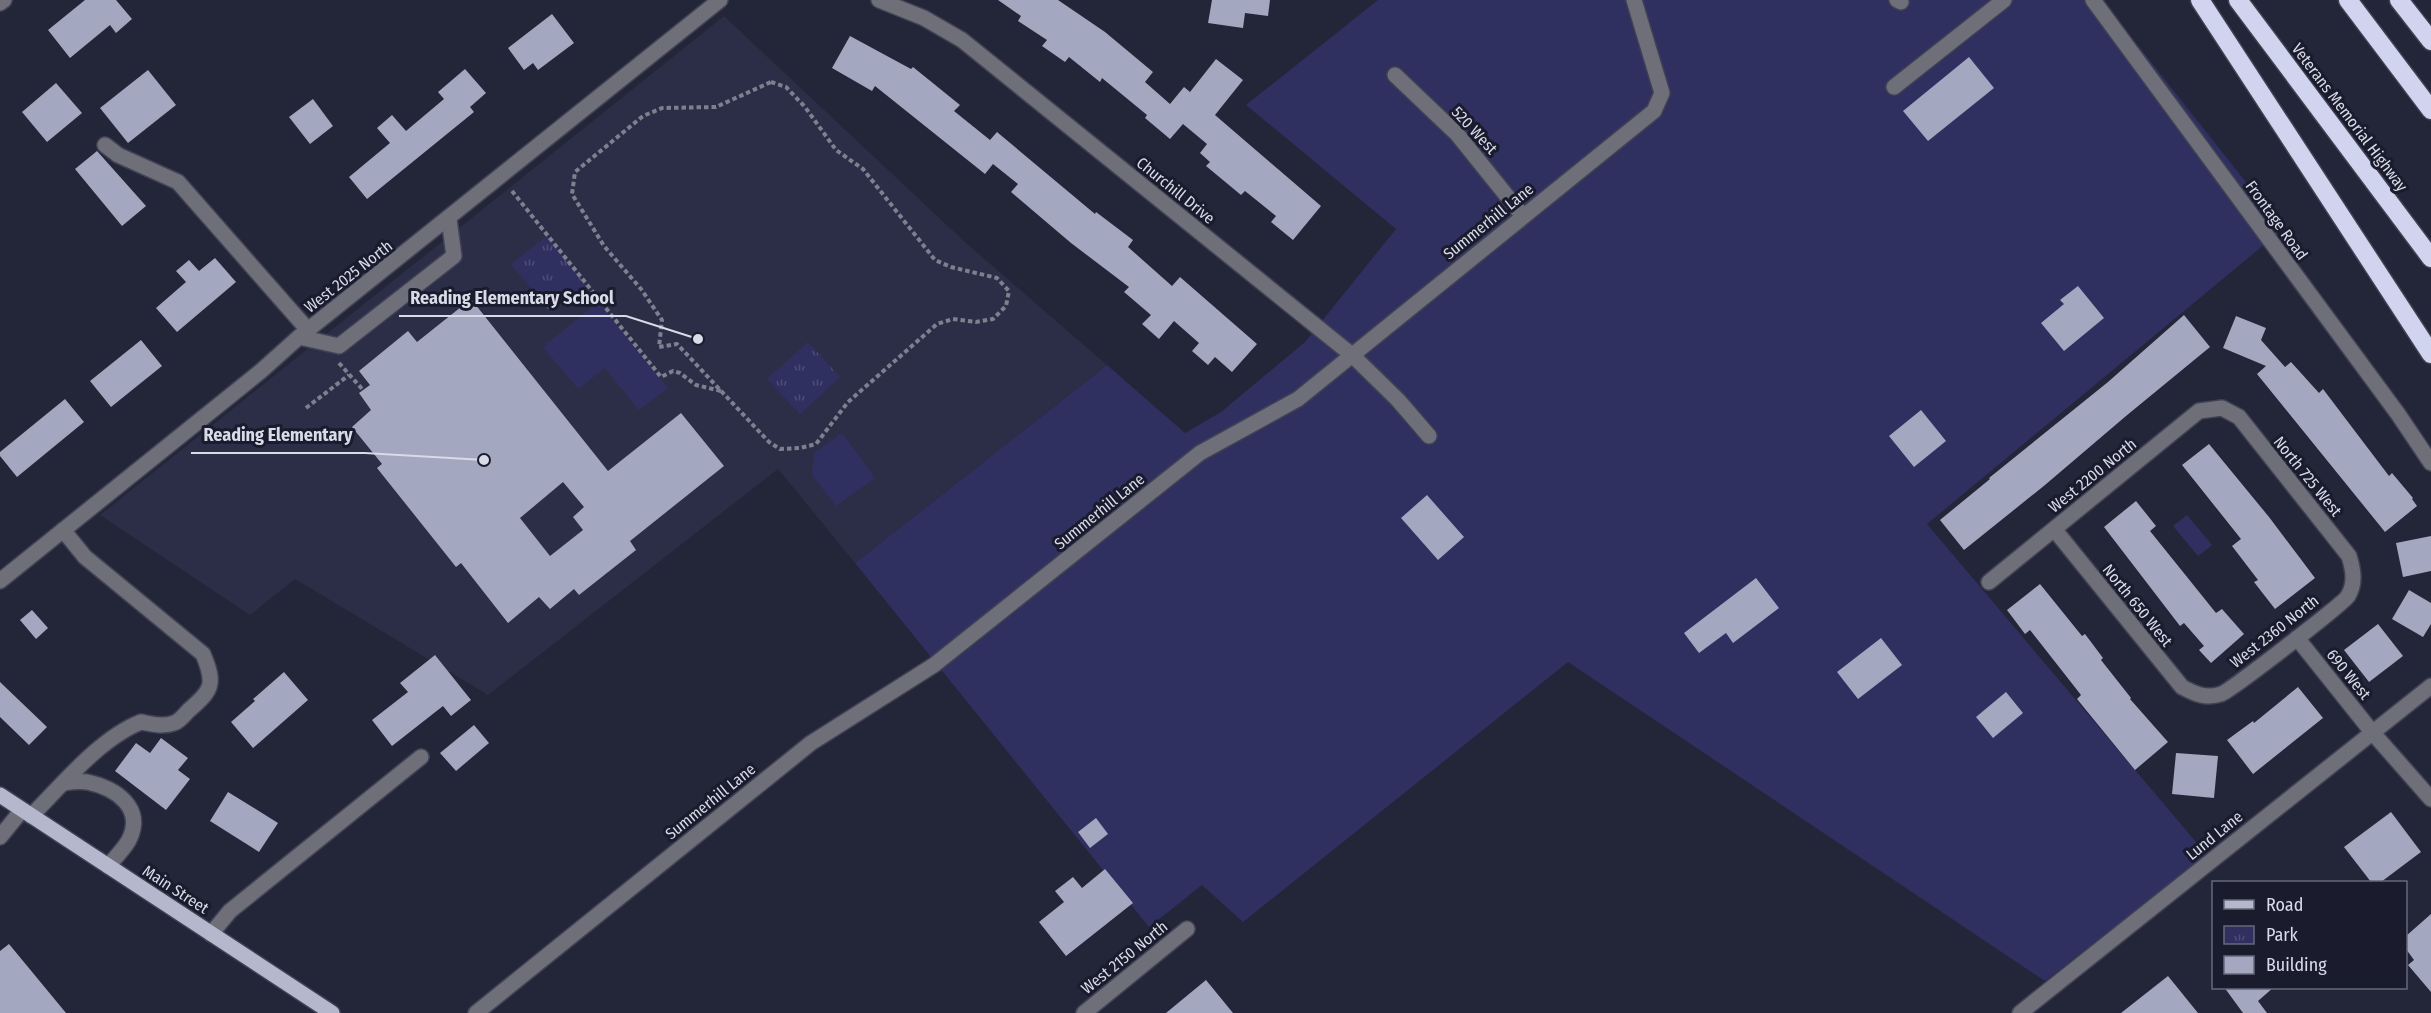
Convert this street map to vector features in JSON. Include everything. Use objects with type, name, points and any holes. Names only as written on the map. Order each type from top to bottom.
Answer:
[{"type":"highway","points":[[2200,0],[2431,354]]},
{"type":"highway","name":"Veterans Memorial Highway","points":[[2238,0],[2431,258]]},
{"type":"highway","points":[[2348,0],[2431,110]]},
{"type":"highway","points":[[2399,0],[2431,40]]},
{"type":"main road","name":"Main Street","points":[[0,795],[332,1013]]},
{"type":"street","points":[[0,3],[4,0]]},
{"type":"street","name":"West 2025 North","points":[[0,581],[252,378],[303,334],[720,0]]},
{"type":"street","name":"Churchill Drive","points":[[879,0],[924,18],[962,40],[1352,356],[1398,400],[1429,436]]},
{"type":"street","name":"Summerhill Lane","points":[[476,1013],[811,743],[934,665],[1200,453],[1298,399],[1654,111],[1662,93],[1634,0]]},
{"type":"street","points":[[1893,87],[2004,0]]},
{"type":"street","name":"Frontage Road","points":[[2093,0],[2398,414],[2431,463]]},
{"type":"street","name":"520 West","points":[[1395,75],[1457,134],[1523,216]]},
{"type":"street","points":[[105,145],[118,155],[178,182],[303,334],[339,346],[454,256],[448,219]]},
{"type":"street","name":"West 2200 North","points":[[1989,582],[2199,411],[2222,408]]},
{"type":"street","name":"North 725 West","points":[[2222,408],[2239,417],[2349,556],[2354,575]]},
{"type":"street","name":"North 650 West","points":[[2054,529],[2182,687],[2200,696]]},
{"type":"street","points":[[0,837],[64,783],[110,740],[141,722],[162,726],[176,723],[206,695],[211,683],[210,670],[203,654],[94,564],[63,530]]},
{"type":"street","name":"West 2360 North","points":[[2200,696],[2222,694],[2297,638],[2348,596],[2354,575]]},
{"type":"street","name":"690 West","points":[[2297,638],[2372,732],[2431,799]]},
{"type":"street","name":"Lund Lane","points":[[2020,1013],[2431,686]]},
{"type":"street","points":[[211,934],[230,911],[421,757]]},
{"type":"street","points":[[64,783],[85,782],[111,789],[128,802],[134,819],[129,840],[108,866]]},
{"type":"street","name":"West 2150 North","points":[[1084,1013],[1187,929]]},
{"type":"path","points":[[512,191],[661,377],[674,371],[681,373],[696,385],[721,391],[769,442],[780,449],[816,444],[848,402],[937,324],[953,319],[976,322],[993,319],[1006,306],[1009,291],[997,278],[951,267],[935,260],[863,169],[836,150],[805,107],[786,87],[771,82],[716,107],[662,108],[643,116],[575,172],[572,194],[604,246],[641,289],[662,320],[659,347],[677,344],[721,391]]},
{"type":"path","points":[[337,360],[363,390]]},
{"type":"path","points":[[306,408],[349,375]]},
{"type":"shaded area","points":[[724,16],[966,243],[1107,365],[855,563],[778,469],[488,695],[295,579],[250,615],[100,515]]},
{"type":"green space","points":[[1378,0],[2102,0],[2283,229],[1927,524],[2207,855],[2045,981],[1568,662],[1243,922],[1202,885],[1149,927],[855,563],[1107,365],[1185,433],[1221,412],[1305,342],[1396,229],[1246,105]]},
{"type":"green space","points":[[547,236],[586,285],[551,313],[511,264]]},
{"type":"green space","points":[[598,302],[668,388],[639,410],[605,368],[578,389],[543,347]]},
{"type":"green space","points":[[808,342],[840,377],[800,414],[767,379]]},
{"type":"green space","points":[[842,433],[875,478],[836,506],[812,475],[814,453]]},
{"type":"green space","points":[[2187,515],[2212,545],[2198,556],[2173,526]]},
{"type":"building","points":[[85,0],[116,0],[132,19],[116,33],[110,25],[70,58],[48,30]]},
{"type":"building","points":[[998,0],[1058,0],[1105,32],[1153,72],[1145,82],[1170,104],[1184,87],[1190,92],[1216,59],[1243,80],[1215,115],[1321,206],[1293,240],[1271,222],[1276,216],[1245,191],[1241,195],[1206,166],[1210,162],[1200,153],[1207,144],[1183,124],[1170,139],[1145,118],[1147,115],[1102,78],[1100,82],[1069,57],[1065,62],[1042,46],[1047,40],[1018,21],[1021,16]]},
{"type":"building","points":[[1212,0],[1270,0],[1268,16],[1245,13],[1243,28],[1208,23]]},
{"type":"building","points":[[552,14],[574,43],[538,70],[533,63],[524,70],[508,48]]},
{"type":"building","points":[[850,36],[911,69],[913,67],[960,105],[954,111],[990,140],[997,132],[1095,214],[1096,212],[1133,240],[1128,247],[1172,286],[1180,277],[1257,344],[1232,372],[1215,357],[1208,365],[1192,351],[1199,343],[1174,321],[1159,339],[1142,324],[1151,315],[1124,292],[1129,287],[1071,243],[1011,192],[1018,184],[993,164],[985,174],[875,86],[872,91],[832,68]]},
{"type":"building","points":[[1969,57],[1994,88],[1928,141],[1903,111]]},
{"type":"building","points":[[465,69],[486,93],[470,107],[474,112],[367,199],[349,177],[390,143],[377,128],[392,115],[406,131],[444,99],[438,92]]},
{"type":"building","points":[[148,70],[176,105],[128,143],[100,108]]},
{"type":"building","points":[[56,83],[82,113],[47,142],[22,112]]},
{"type":"building","points":[[313,99],[333,126],[310,144],[289,117]]},
{"type":"building","points":[[97,151],[146,206],[122,226],[75,169]]},
{"type":"building","points":[[215,258],[236,282],[177,332],[156,308],[186,282],[176,271],[189,260],[199,271]]},
{"type":"building","points":[[2078,286],[2104,318],[2064,351],[2041,323],[2064,304],[2060,300]]},
{"type":"building","points":[[471,299],[608,471],[681,413],[724,466],[630,541],[636,550],[579,595],[574,589],[550,609],[539,597],[508,623],[461,563],[456,567],[377,468],[382,464],[352,427],[371,410],[359,393],[370,385],[359,371],[408,331],[417,342]],"holes":[[[563,482],[584,507],[573,517],[583,530],[550,556],[520,518]]]},
{"type":"building","points":[[2184,315],[2210,347],[1964,550],[1940,520],[2108,382]]},
{"type":"building","points":[[2236,316],[2266,328],[2261,340],[2285,367],[2291,362],[2319,393],[2323,389],[2389,476],[2392,473],[2417,506],[2385,532],[2257,374],[2266,366],[2223,348]]},
{"type":"building","points":[[141,340],[162,366],[111,407],[90,381]]},
{"type":"building","points":[[65,399],[84,422],[17,477],[0,456],[0,452]]},
{"type":"building","points":[[1921,410],[1946,441],[1914,467],[1889,436]]},
{"type":"building","points":[[2209,444],[2315,578],[2275,609],[2254,582],[2258,580],[2232,546],[2241,539],[2182,465]]},
{"type":"building","points":[[1427,495],[1464,537],[1438,560],[1401,518]]},
{"type":"building","points":[[2136,501],[2156,526],[2150,531],[2216,613],[2222,609],[2244,634],[2211,663],[2199,650],[2204,646],[2184,623],[2180,626],[2104,527]]},
{"type":"building","points":[[2431,536],[2431,571],[2403,577],[2396,543]]},
{"type":"building","points":[[1756,578],[1779,608],[1733,643],[1726,633],[1699,653],[1684,633]]},
{"type":"building","points":[[2040,584],[2082,636],[2085,634],[2130,699],[2168,742],[2135,770],[2077,699],[2081,695],[2030,630],[2025,634],[2007,610]]},
{"type":"building","points":[[2409,590],[2431,603],[2431,624],[2423,637],[2392,619]]},
{"type":"building","points":[[32,610],[48,628],[36,639],[20,620]]},
{"type":"building","points":[[2378,624],[2403,656],[2369,682],[2344,650]]},
{"type":"building","points":[[1881,638],[1902,665],[1858,699],[1837,672]]},
{"type":"building","points":[[435,655],[471,700],[451,716],[443,706],[392,746],[372,720],[408,692],[400,683]]},
{"type":"building","points":[[284,672],[308,700],[253,748],[231,722]]},
{"type":"building","points":[[0,682],[47,727],[29,745],[0,717]]},
{"type":"building","points":[[2298,687],[2323,718],[2253,774],[2227,740],[2253,721],[2254,723]]},
{"type":"building","points":[[2006,692],[2023,713],[1993,738],[1976,717]]},
{"type":"building","points":[[474,725],[489,743],[456,771],[440,753]]},
{"type":"building","points":[[161,738],[188,758],[178,770],[190,779],[166,810],[115,771],[136,743],[150,753]]},
{"type":"building","points":[[2176,753],[2218,756],[2214,798],[2172,794]]},
{"type":"building","points":[[228,792],[278,823],[259,852],[210,821]]},
{"type":"building","points":[[2391,812],[2421,852],[2382,881],[2370,881],[2344,847]]},
{"type":"building","points":[[1096,818],[1108,834],[1090,848],[1078,832]]},
{"type":"building","points":[[1105,869],[1133,903],[1066,956],[1039,922],[1064,902],[1055,891],[1073,877],[1082,888]]},
{"type":"building","points":[[2431,914],[2431,992],[2408,965],[2414,960],[2407,950],[2407,935]]},
{"type":"building","points":[[9,944],[66,1013],[0,1013],[0,951]]},
{"type":"building","points":[[2168,976],[2198,1013],[2121,1013]]},
{"type":"building","points":[[1206,980],[1233,1013],[1166,1013]]},
{"type":"building","points":[[2225,989],[2272,989],[2258,1001],[2267,1013],[2243,1013]]},
{"type":"place","name":"Reading Elementary School","points":[[698,339]]},
{"type":"place","name":"Reading Elementary","points":[[484,460]]}]
